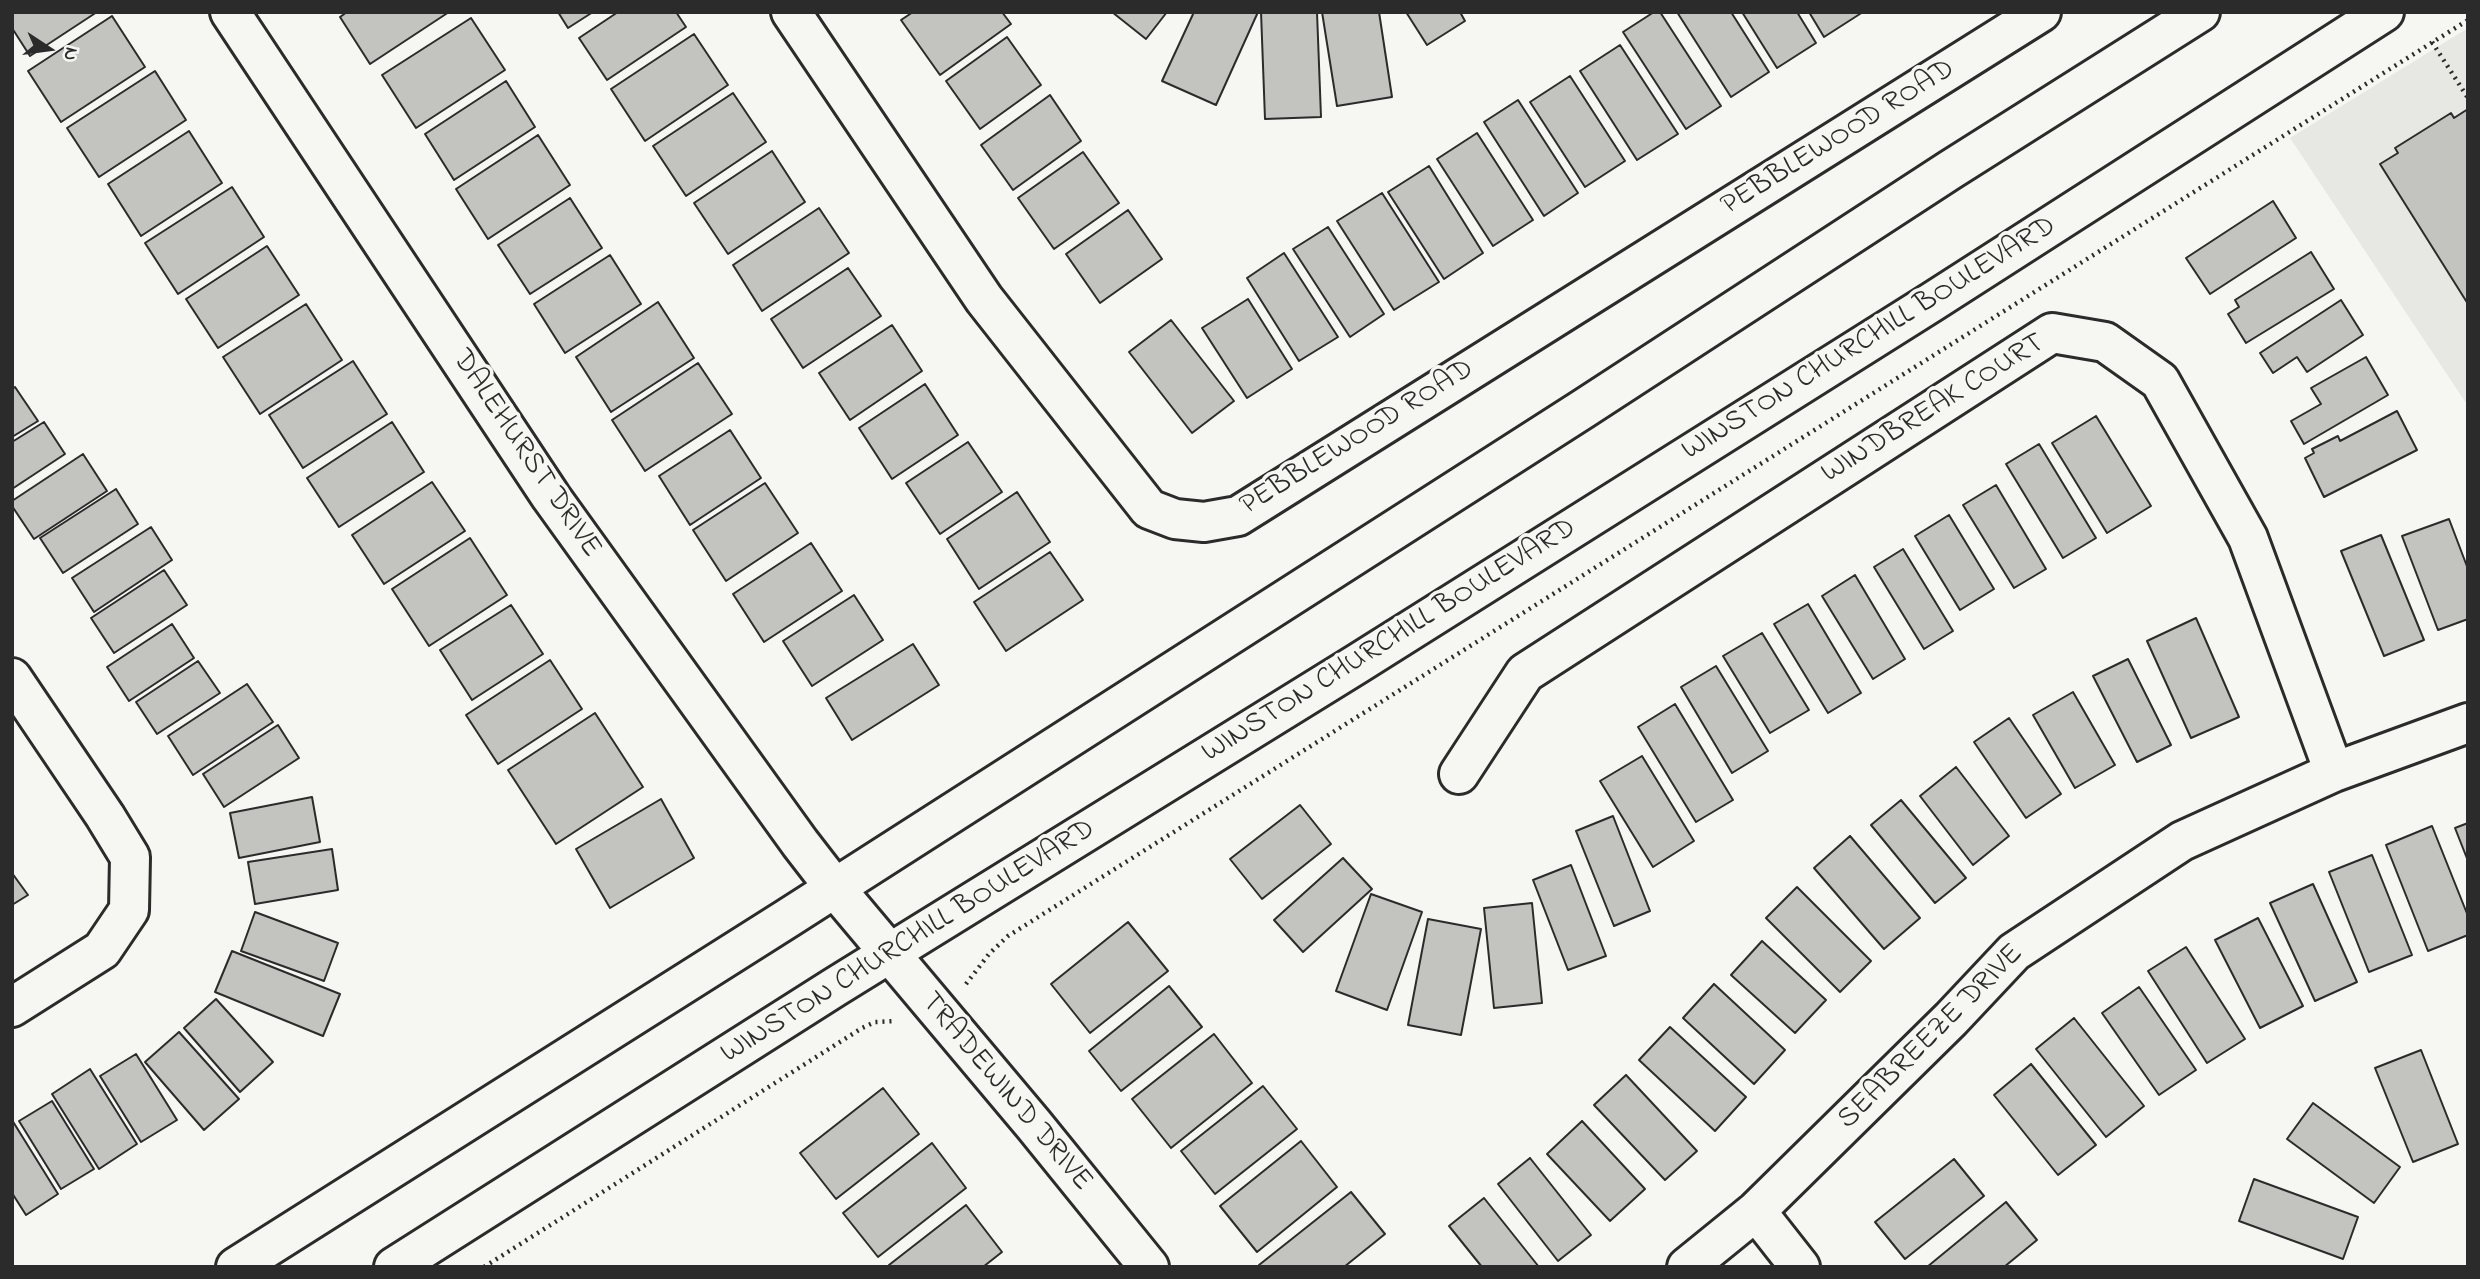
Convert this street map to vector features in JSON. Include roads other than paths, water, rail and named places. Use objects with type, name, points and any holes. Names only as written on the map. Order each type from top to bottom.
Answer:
[{"type":"street","name":"DALEHURST DRIVE","points":[[230,12],[551,497],[834,887]]},
{"type":"street","name":"PEBBLEWOOD ROAD","points":[[791,12],[984,299],[1149,509],[1175,519],[1204,522],[1238,516],[2041,12]]},
{"type":"street","points":[[236,1267],[2200,12]]},
{"type":"street","name":"WINSTON CHURCHILL BOULEVARD","points":[[394,1267],[1909,316],[2384,12]]},
{"type":"street","name":"WINDBREAK COURT","points":[[1459,774],[1525,673],[2052,332],[2105,342],[2160,381],[2248,538],[2334,772]]},
{"type":"street","points":[[12,678],[106,816],[130,857],[129,910],[102,950],[12,1007]]},
{"type":"street","name":"SEABREEZE DRIVE","points":[[1687,1267],[1756,1211],[2014,952],[2182,841],[2334,772],[2468,723]]},
{"type":"street","name":"TRADEWIND DRIVE","points":[[834,887],[1149,1267]]},
{"type":"street","points":[[1756,1211],[1800,1267]]}]
